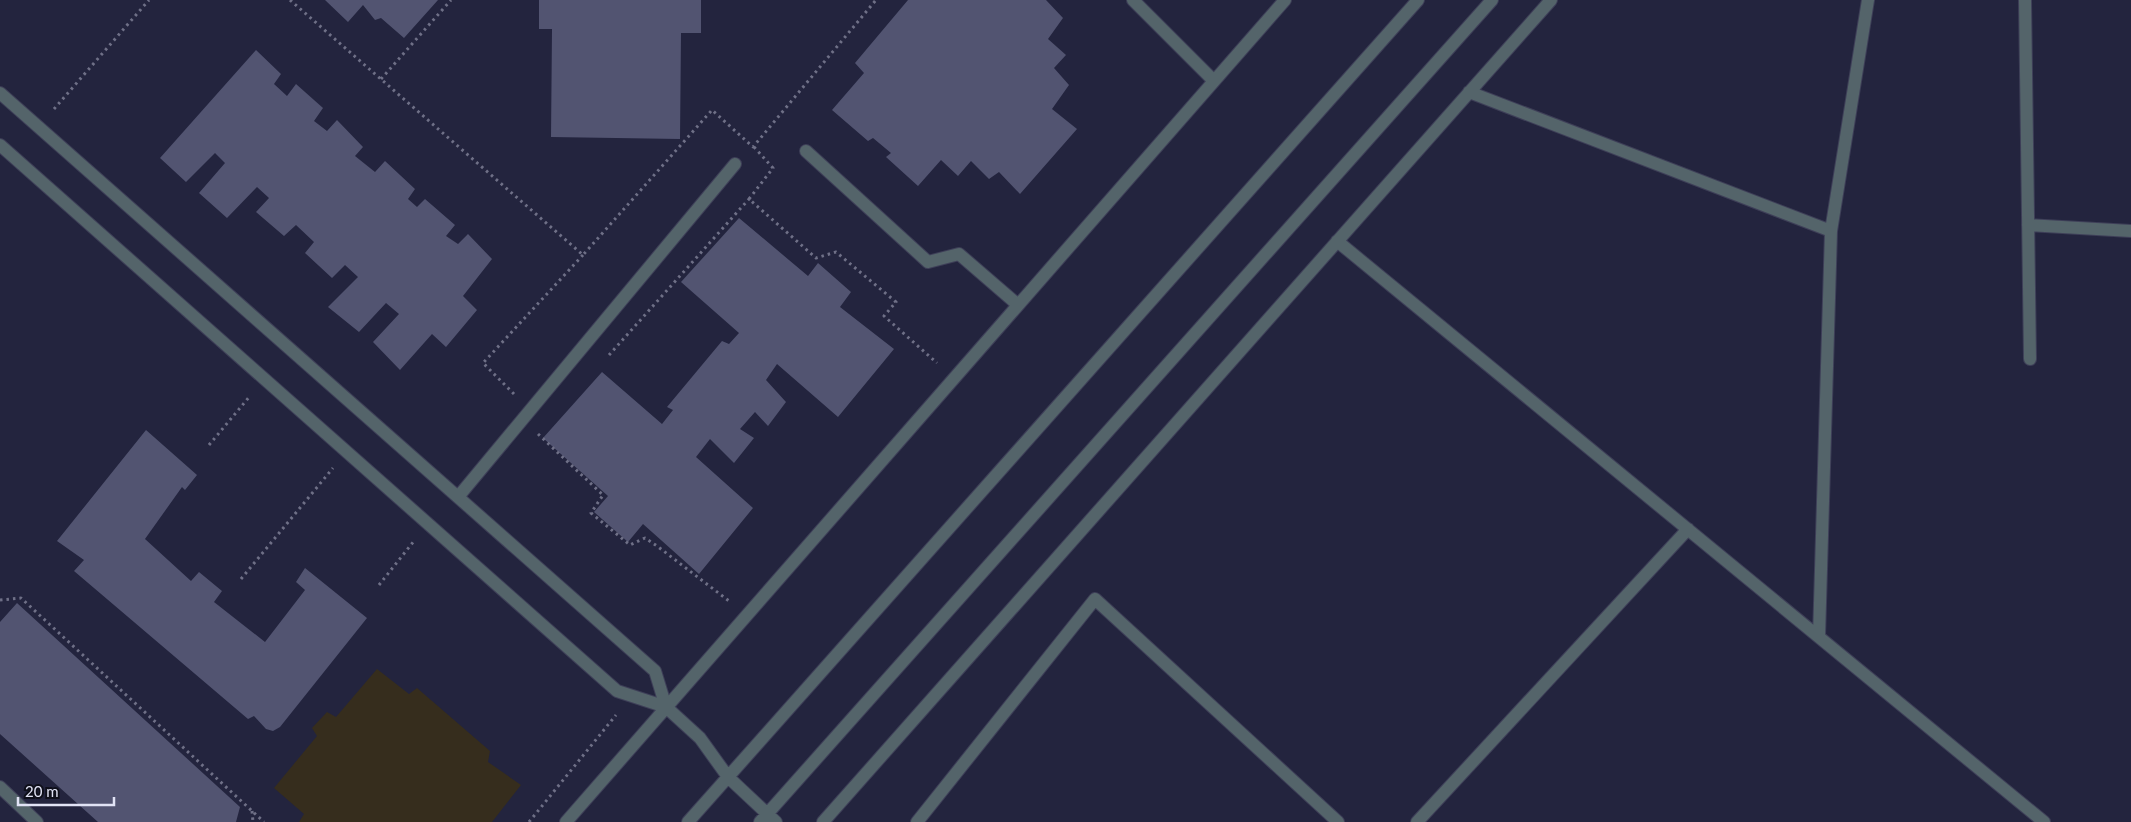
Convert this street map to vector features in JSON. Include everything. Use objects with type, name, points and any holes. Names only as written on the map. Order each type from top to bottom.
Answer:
[{"type":"street","points":[[1133,0],[1214,81]]},
{"type":"street","points":[[566,822],[1285,0]]},
{"type":"street","points":[[688,822],[1418,0]]},
{"type":"street","points":[[0,145],[616,691],[666,707],[700,738],[728,777],[768,819],[1492,0]]},
{"type":"street","points":[[823,822],[1551,0]]},
{"type":"street","points":[[1819,637],[1831,231],[1868,0]]},
{"type":"street","points":[[2025,0],[2030,359]]},
{"type":"street","points":[[1469,92],[1831,231]]},
{"type":"street","points":[[0,93],[655,670],[666,707]]},
{"type":"street","points":[[806,151],[928,262],[958,254],[1018,305]]},
{"type":"street","points":[[458,497],[735,164]]},
{"type":"street","points":[[2028,225],[2131,232]]},
{"type":"street","points":[[1337,241],[2044,822]]},
{"type":"street","points":[[1417,822],[1688,529]]},
{"type":"street","points":[[917,822],[1094,599],[1338,822]]},
{"type":"street","points":[[0,788],[37,822]]},
{"type":"path","points":[[38,127],[148,0]]},
{"type":"path","points":[[290,0],[584,255]]},
{"type":"path","points":[[381,79],[451,0]]},
{"type":"path","points":[[753,147],[876,0]]},
{"type":"path","points":[[516,397],[483,363],[584,255],[712,110],[774,168],[604,361]]},
{"type":"path","points":[[748,199],[816,258],[836,252],[896,302],[884,316],[941,366]]},
{"type":"path","points":[[209,445],[252,394]]},
{"type":"path","points":[[545,427],[538,434],[603,495],[591,513],[630,545],[645,538],[658,546],[729,601]]},
{"type":"path","points":[[241,579],[335,466]]},
{"type":"path","points":[[379,585],[415,538]]},
{"type":"path","points":[[723,608],[736,594]]},
{"type":"path","points":[[0,600],[21,598],[264,822]]},
{"type":"path","points":[[529,822],[617,716]]},
{"type":"path","points":[[252,810],[252,822]]},
{"type":"shaded area","points":[[377,669],[409,694],[417,688],[490,751],[488,762],[521,785],[492,822],[299,822],[304,814],[274,788],[317,736],[312,728],[327,712],[336,717]]},
{"type":"building","points":[[325,0],[438,0],[404,38],[381,18],[375,20],[363,5],[348,22]]},
{"type":"building","points":[[539,0],[701,0],[701,33],[681,33],[680,139],[551,137],[552,29],[539,29]]},
{"type":"building","points":[[908,0],[1046,0],[1063,18],[1048,39],[1066,55],[1054,68],[1069,85],[1052,109],[1077,129],[1020,194],[999,172],[989,179],[971,161],[958,176],[941,160],[918,186],[886,157],[891,153],[873,138],[868,141],[832,110],[864,73],[855,63]]},
{"type":"building","points":[[256,50],[281,74],[274,84],[287,96],[296,84],[323,108],[314,121],[327,131],[337,120],[363,147],[355,156],[375,172],[385,161],[415,189],[408,199],[417,207],[425,199],[455,225],[446,236],[458,244],[468,234],[492,259],[463,296],[477,310],[446,347],[432,334],[400,370],[373,342],[399,314],[386,303],[359,332],[328,307],[358,277],[345,265],[332,278],[305,253],[314,242],[296,225],[284,236],[256,212],[269,198],[257,187],[227,218],[199,193],[225,163],[215,153],[186,182],[160,158]]},
{"type":"building","points":[[739,218],[808,276],[818,263],[851,292],[840,307],[894,349],[838,417],[777,364],[766,380],[786,402],[768,426],[755,412],[740,429],[754,438],[734,463],[710,439],[696,457],[753,508],[699,574],[643,524],[628,542],[594,512],[608,496],[543,438],[602,372],[662,424],[673,410],[667,407],[722,341],[729,344],[739,333],[681,282]]},
{"type":"building","points":[[146,430],[197,475],[185,490],[182,487],[145,539],[191,581],[199,572],[222,591],[214,602],[265,642],[305,590],[296,582],[305,568],[367,618],[280,727],[273,731],[266,729],[254,716],[248,719],[74,571],[84,560],[57,541]]},
{"type":"building","points":[[17,603],[240,807],[236,822],[98,822],[0,734],[0,622]]}]
